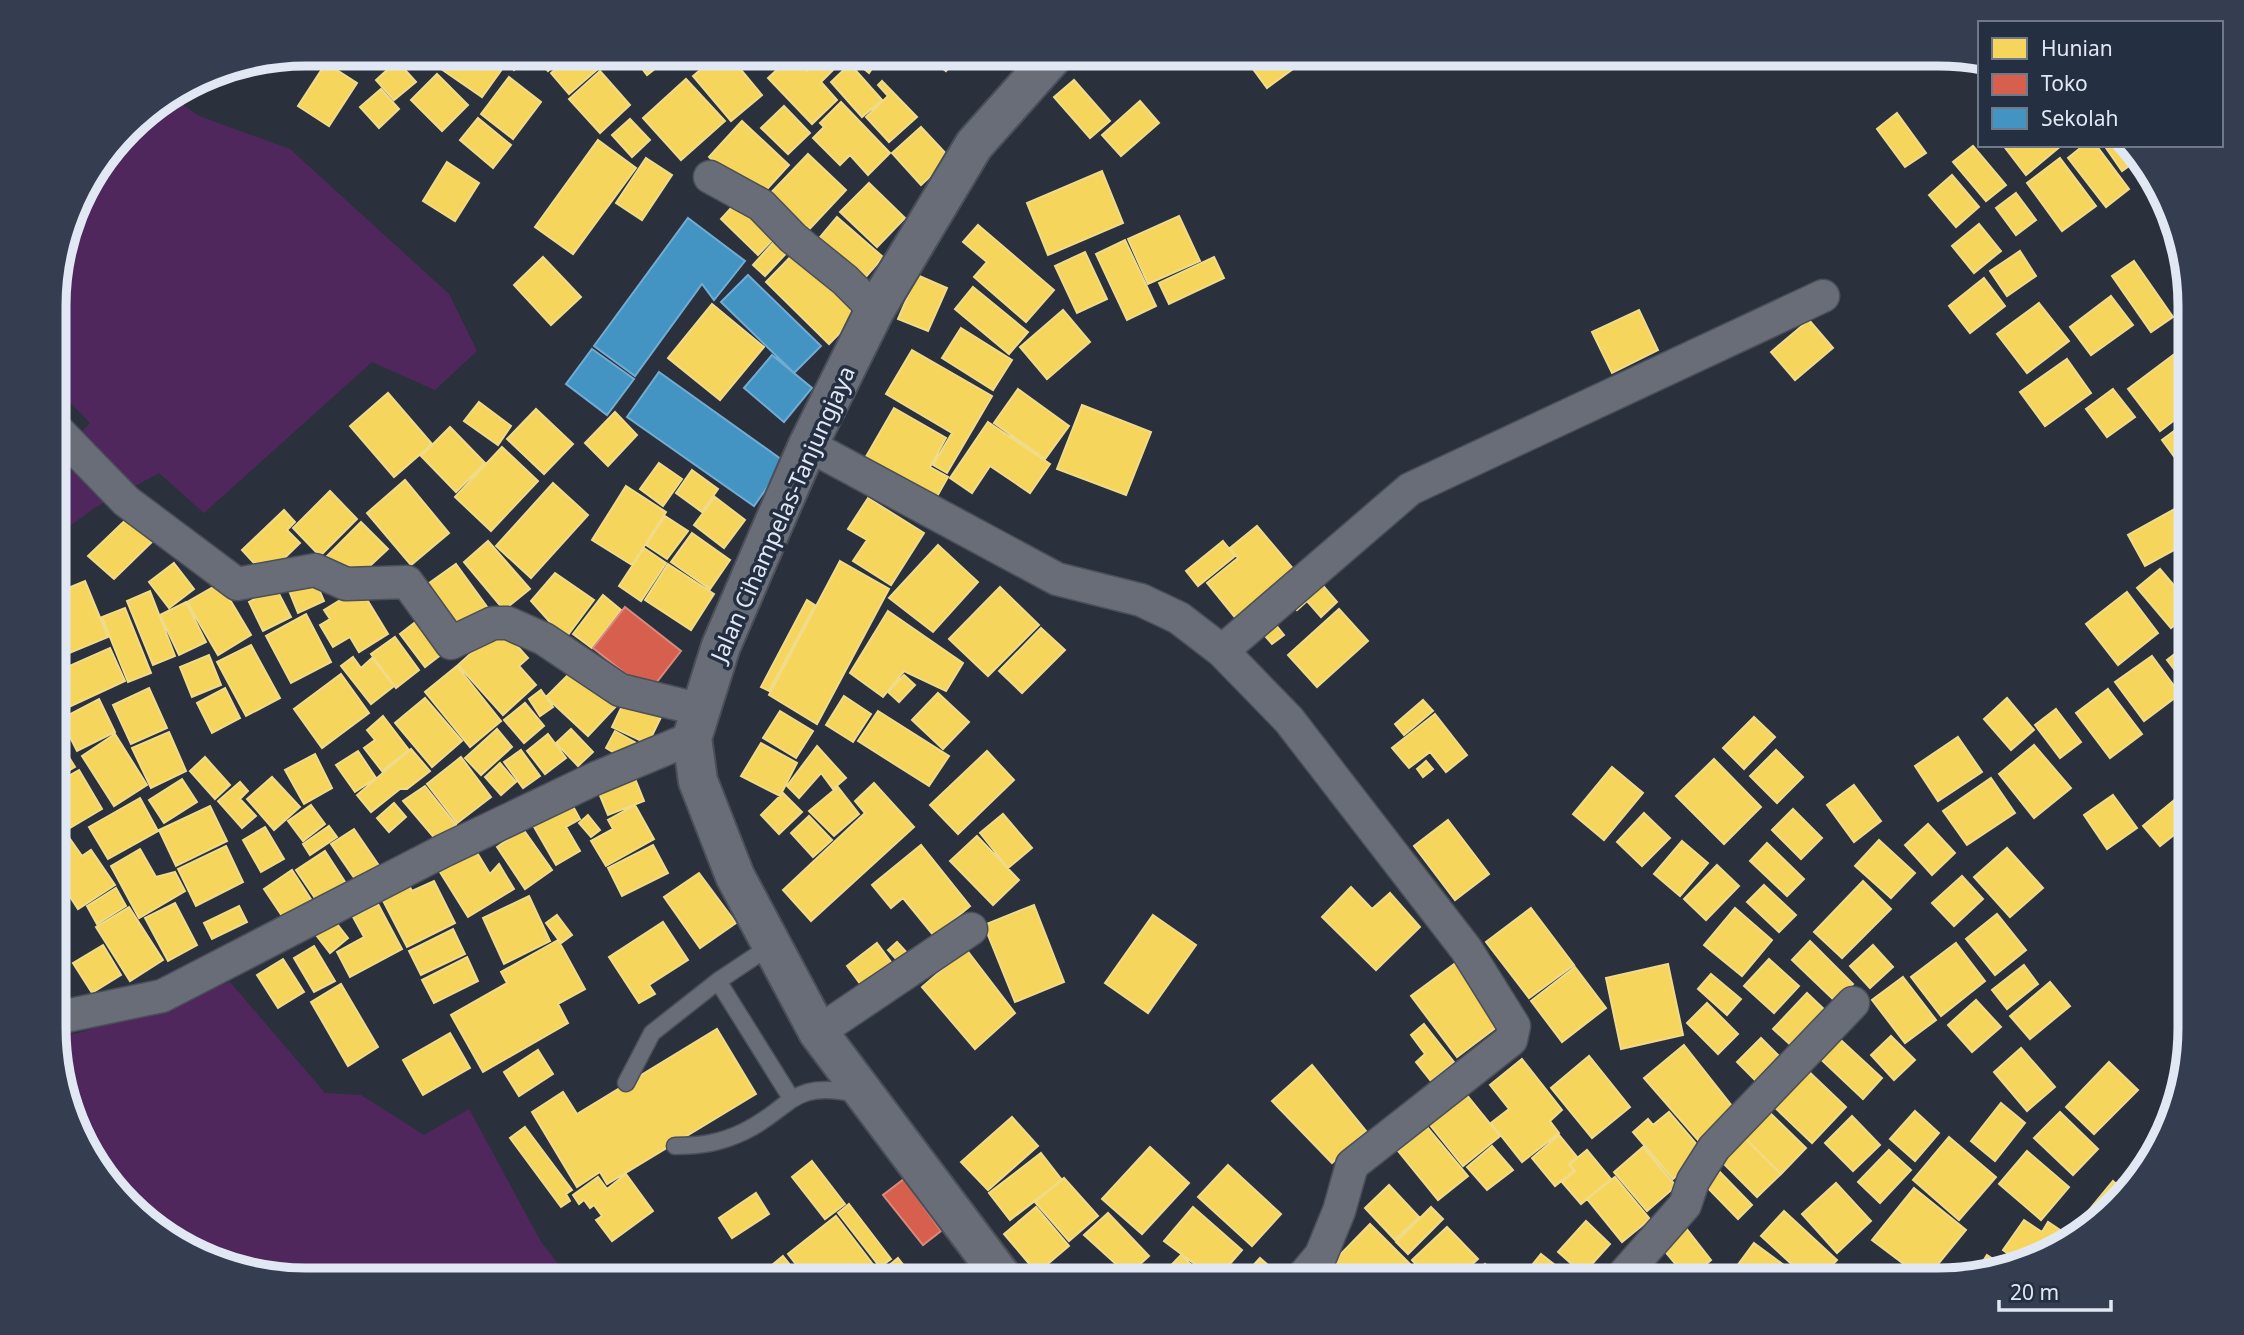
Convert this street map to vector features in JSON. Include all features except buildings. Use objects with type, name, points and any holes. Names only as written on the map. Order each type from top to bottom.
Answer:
[{"type":"main road","name":"Jalan Cihampelas-Tanjungjaya","points":[[996,1268],[818,1032],[735,876],[698,781],[697,724],[721,646],[808,445],[875,310],[974,145],[1044,66]]},
{"type":"street","points":[[710,177],[761,205],[793,238],[845,280],[875,310]]},
{"type":"street","points":[[1222,651],[1410,489],[1823,296]]},
{"type":"street","points":[[66,439],[126,501],[237,584],[316,570],[346,584],[407,582],[451,643],[493,623],[508,624],[544,639],[620,690],[697,724]]},
{"type":"street","points":[[808,445],[1057,579],[1141,600],[1179,618],[1222,651],[1289,720],[1466,949],[1514,1026],[1511,1040],[1352,1165],[1339,1210],[1321,1255],[1310,1268]]},
{"type":"street","points":[[66,1016],[162,996],[443,851],[596,778],[697,724]]},
{"type":"street","points":[[818,1032],[971,929]]},
{"type":"street","points":[[1638,1268],[1685,1205],[1693,1181],[1714,1148],[1853,1003]]},
{"type":"lane","points":[[626,1083],[652,1033],[718,981],[772,945]]},
{"type":"lane","points":[[718,981],[791,1098]]},
{"type":"lane","points":[[675,1146],[710,1146],[746,1131],[791,1098],[828,1087],[866,1096]]},
{"type":"shaded area","points":[[180,103],[199,116],[290,149],[449,294],[477,351],[435,390],[372,362],[204,513],[159,473],[96,507],[66,529],[66,448],[90,423],[66,398],[66,307],[69,276],[79,230],[107,173],[126,148],[148,126]]},
{"type":"shaded area","points":[[230,982],[325,1093],[361,1095],[424,1135],[469,1109],[541,1242],[562,1268],[307,1268],[245,1260],[215,1250],[161,1219],[137,1198],[107,1162],[85,1120],[75,1090],[67,1035],[79,1033]]}]
